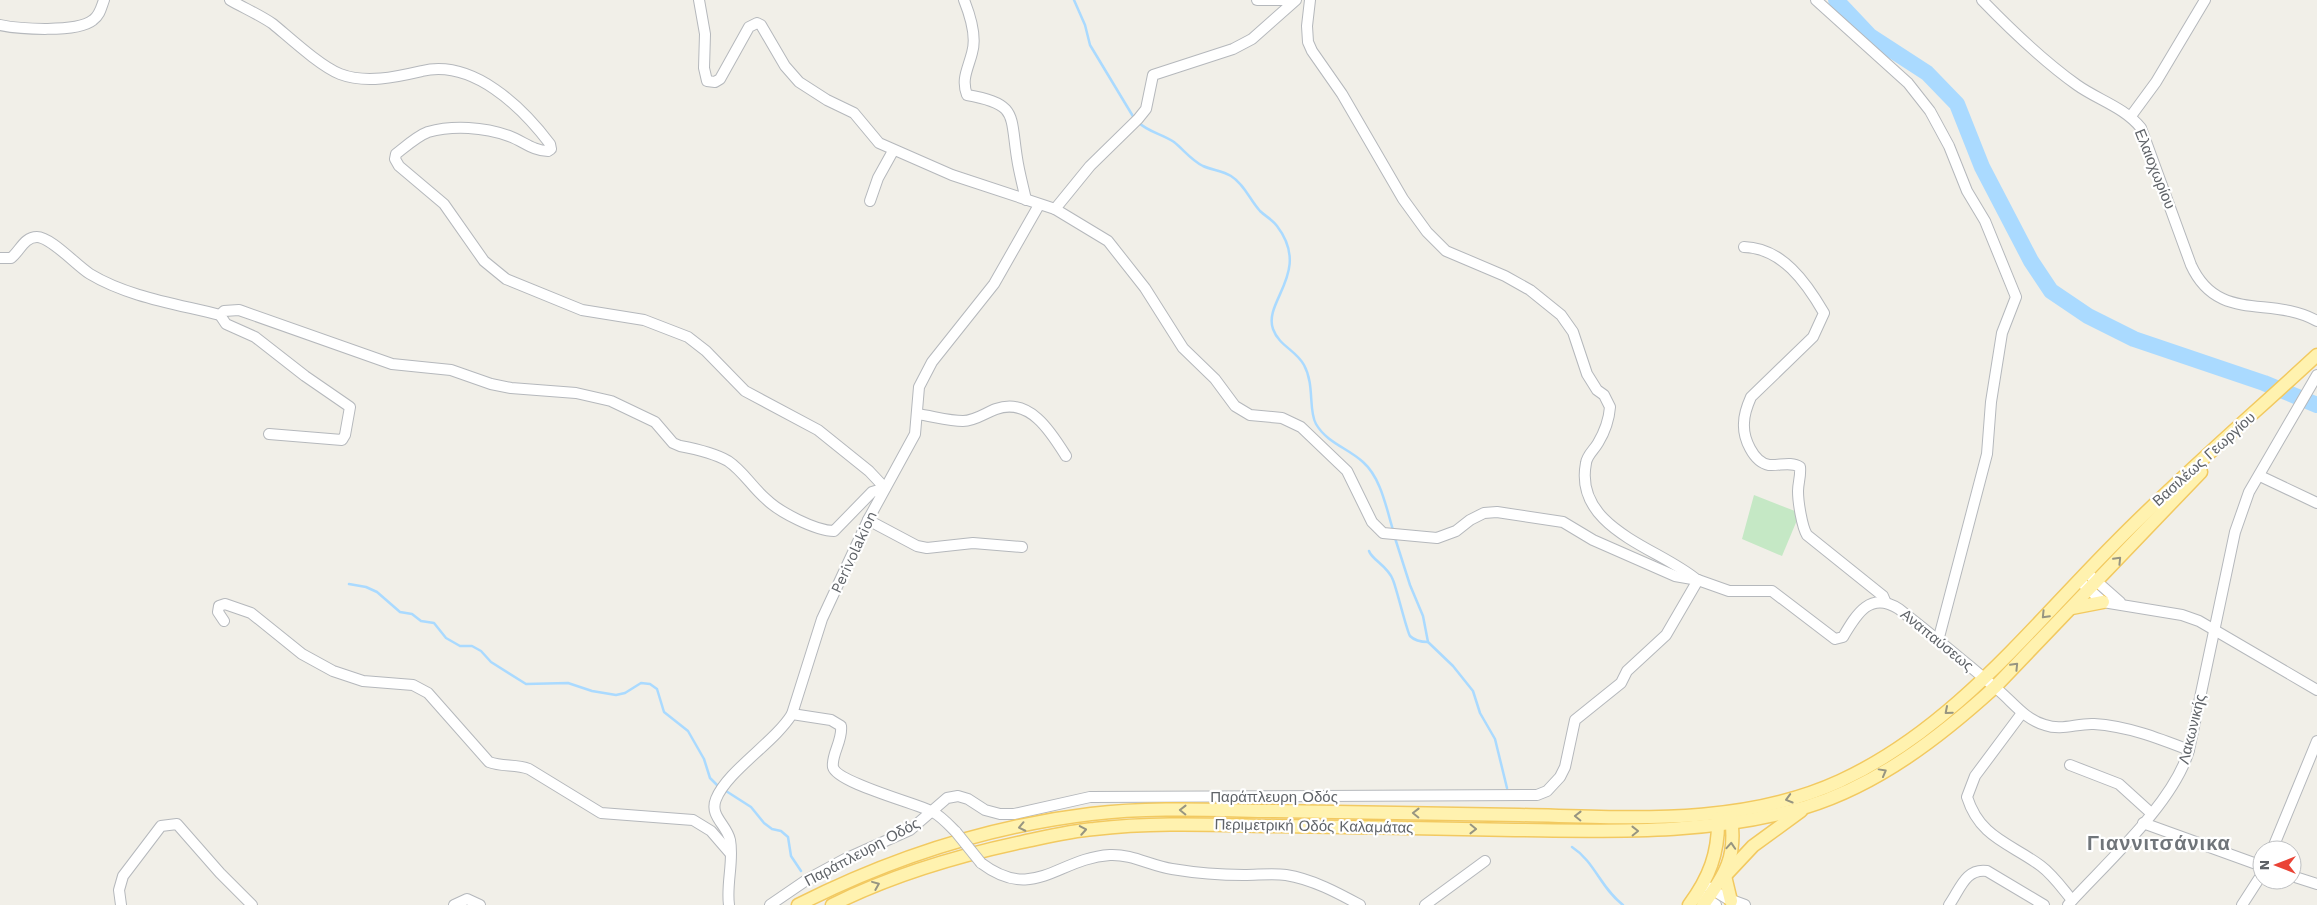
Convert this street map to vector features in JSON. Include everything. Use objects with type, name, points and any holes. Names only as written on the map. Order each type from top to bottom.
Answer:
[{"type":"main road","points":[[2259,409],[2317,355]]},
{"type":"main road","name":"Βασιλέως Γεωργίου","points":[[1724,819],[1803,795],[1872,765],[1919,735],[1984,678],[2147,511],[2259,409]]},
{"type":"main road","name":"Βασιλέως Γεωργίου","points":[[1807,806],[1839,794],[1894,765],[1948,727],[1995,687],[2093,586],[2259,409]]},
{"type":"main road","points":[[2072,608],[2103,602]]},
{"type":"main road","points":[[1689,905],[1707,896],[1753,846],[1807,806]]},
{"type":"main road","name":"Περιμετρική Οδός Καλαμάτας","points":[[832,905],[900,875],[951,859],[1003,846],[1091,829],[1174,824],[1568,831],[1678,830],[1724,819],[1807,806]]},
{"type":"main road","name":"Περιμετρική Οδός Καλαμάτας","points":[[798,905],[894,862],[936,848],[991,834],[1087,815],[1174,809],[1724,819]]},
{"type":"main road","points":[[1707,896],[1724,819]]},
{"type":"main road","points":[[1724,819],[1730,857],[1724,877],[1731,901]]},
{"type":"main road","points":[[1678,830],[1704,835],[1716,854]]},
{"type":"street","points":[[0,25],[26,29],[55,29],[80,25],[91,22],[99,15],[104,0]]},
{"type":"street","points":[[220,316],[224,311],[239,310],[392,364],[451,370],[491,384],[511,388],[576,393],[611,401],[655,422],[673,443],[726,460],[741,471],[767,500],[791,516],[821,530],[834,531],[872,492],[884,488],[869,472],[818,430],[745,391],[706,351],[688,337],[644,320],[582,310],[506,279],[484,261],[444,204],[399,166],[395,159],[396,154],[403,148],[426,133],[457,128],[510,136],[540,151],[551,149],[550,144],[507,96],[482,80],[445,70],[423,70],[400,76],[369,78],[340,74],[296,44],[271,23],[230,0]]},
{"type":"street","points":[[699,0],[705,34],[704,68],[707,81],[715,82],[720,79],[749,27],[757,23],[761,25],[785,66],[799,82],[827,100],[854,113],[879,143],[893,151],[952,175],[1039,206],[1055,209],[1108,241],[1145,288],[1182,348],[1211,375],[1235,406],[1250,415],[1292,421],[1341,464],[1359,492],[1376,528],[1389,534],[1436,538],[1456,531],[1470,520],[1484,513],[1497,512],[1563,522],[1594,540],[1641,563],[1675,576],[1698,580]]},
{"type":"street","points":[[964,0],[971,21],[973,52],[965,74],[964,85],[967,95],[992,99],[1009,112],[1015,128],[1016,157],[1026,200]]},
{"type":"street","points":[[1257,0],[1291,0]]},
{"type":"street","points":[[1055,209],[1090,166],[1146,109],[1153,75],[1233,49],[1252,39],[1296,0]]},
{"type":"street","points":[[1310,0],[1307,26],[1308,42],[1312,51],[1342,94],[1404,199],[1427,232],[1446,251],[1505,276],[1530,290],[1561,316],[1573,332],[1587,374],[1597,390],[1604,395],[1610,407],[1603,433],[1586,464],[1586,481],[1592,502],[1612,526],[1626,538],[1688,572],[1698,580]]},
{"type":"street","points":[[1816,0],[1908,83],[1930,111],[1950,146],[1966,191],[1985,221],[2016,297],[2002,333],[1991,402],[1988,454],[1938,640]]},
{"type":"street","name":"Ελαιοχωρίου","points":[[1982,0],[2029,48],[2077,85],[2132,116],[2148,142],[2191,265],[2197,279],[2207,291],[2236,305],[2299,313],[2317,321]]},
{"type":"street","points":[[2132,116],[2156,82],[2205,0]]},
{"type":"street","points":[[870,201],[878,178],[893,151]]},
{"type":"street","name":"Perivolakion","points":[[728,905],[730,840],[714,809],[716,799],[727,782],[784,725],[792,714],[822,619],[884,488],[915,434],[919,387],[932,362],[994,284],[1039,206]]},
{"type":"street","points":[[0,258],[11,258],[28,239],[38,237],[47,241],[88,273],[122,289],[220,316],[226,324],[255,337],[350,407],[346,435],[342,440],[269,434]]},
{"type":"street","points":[[1744,247],[1752,247],[1777,255],[1791,267],[1814,295],[1824,313],[1813,337],[1752,397],[1746,409],[1743,426],[1748,446],[1756,457],[1767,465],[1796,464],[1800,467],[1798,492],[1802,511],[1801,525],[1807,535],[1883,596],[1886,603]]},
{"type":"street","name":"Λακωνικής","points":[[2070,903],[2172,789],[2185,763],[2242,509],[2317,374]]},
{"type":"street","points":[[917,414],[964,421],[997,409],[1018,408],[1028,411],[1043,422],[1066,456]]},
{"type":"street","points":[[2260,476],[2317,503]]},
{"type":"street","points":[[868,520],[917,546],[928,548],[973,544],[1022,547]]},
{"type":"street","points":[[2082,576],[2093,586],[2123,604]]},
{"type":"street","name":"Αναπαύσεως","points":[[1698,580],[1733,591],[1772,591],[1835,639],[1843,637],[1861,610],[1872,604],[1886,603],[1899,609],[1938,640],[1995,687],[2022,713],[2035,722],[2058,728],[2090,724],[2140,732],[2189,750]]},
{"type":"street","name":"Παράπλευρη Οδός","points":[[770,905],[815,875],[910,830],[947,798],[958,796],[968,799],[985,810],[1000,814],[1014,814],[1090,797],[1537,795],[1547,791],[1560,777],[1565,767],[1576,720],[1621,683],[1627,671],[1666,635],[1698,580]]},
{"type":"street","points":[[2093,586],[2103,602],[2190,617],[2317,690]]},
{"type":"street","points":[[224,621],[218,612],[219,606],[225,604],[251,614],[302,654],[333,671],[363,681],[413,685],[428,693],[443,707],[489,762],[496,765],[519,765],[530,769],[601,813],[693,820],[711,831],[730,853]]},
{"type":"street","points":[[2022,713],[1975,776],[1967,797],[1978,822],[1989,832],[2043,867],[2070,903]]},
{"type":"street","points":[[792,714],[831,720],[841,726],[841,739],[833,763],[834,769],[838,774],[863,786],[932,811],[956,832],[981,863],[996,874],[1025,880],[1040,877],[1087,859],[1110,855],[1128,856],[1164,868],[1184,871],[1287,875],[1337,893],[1360,905]]},
{"type":"street","points":[[2276,840],[2317,741]]},
{"type":"street","points":[[2070,765],[2119,784],[2151,814]]},
{"type":"street","points":[[2143,823],[2252,862]]},
{"type":"street","points":[[121,905],[119,890],[123,876],[161,826],[169,824],[177,824],[220,873],[252,905]]},
{"type":"street","points":[[1426,905],[1485,861]]},
{"type":"street","points":[[1949,905],[1969,873],[1977,870],[1987,871],[2044,905]]},
{"type":"street","points":[[2302,879],[2317,884]]},
{"type":"street","points":[[2242,905],[2252,890]]},
{"type":"street","points":[[1707,896],[1745,905]]},
{"type":"street","points":[[454,905],[467,899],[480,905]]},
{"type":"green space","points":[[1754,495],[1800,513],[1782,556],[1742,539]]},
{"type":"waterway","points":[[1074,0],[1085,25],[1090,45],[1134,118]]},
{"type":"waterway","points":[[1836,0],[1870,36],[1927,73],[1957,104],[1982,167],[2031,261],[2051,291],[2088,316],[2134,339],[2264,383],[2317,405]]},
{"type":"waterway","points":[[1138,122],[1174,142],[1199,164],[1228,174],[1236,179],[1256,207],[1277,226],[1286,242],[1290,258],[1284,284],[1274,308],[1272,318],[1273,329],[1279,340],[1297,355],[1304,365],[1309,381],[1312,412],[1316,424],[1326,436],[1357,457],[1369,469],[1379,484],[1393,530]]},
{"type":"waterway","points":[[1395,538],[1410,585],[1423,616],[1428,642],[1453,666],[1473,691],[1480,713],[1495,739],[1507,788]]},
{"type":"waterway","points":[[1369,551],[1391,575],[1410,636],[1419,641],[1428,642]]},
{"type":"waterway","points":[[349,584],[366,587],[377,592],[400,612],[412,614],[421,621],[434,623],[446,638],[460,646],[472,646],[481,651],[491,662],[526,684],[568,683],[592,691],[616,695],[625,693],[641,683],[650,684],[657,689],[664,712],[688,731],[704,759],[710,778],[718,786]]},
{"type":"waterway","points":[[726,791],[751,807],[764,823],[772,829],[781,831],[788,837],[791,856],[801,871]]},
{"type":"waterway","points":[[1572,847],[1580,853],[1615,898],[1623,905]]},
{"type":"district","name":"Γιαννιτσάνικα","points":[[2159,843]]}]
